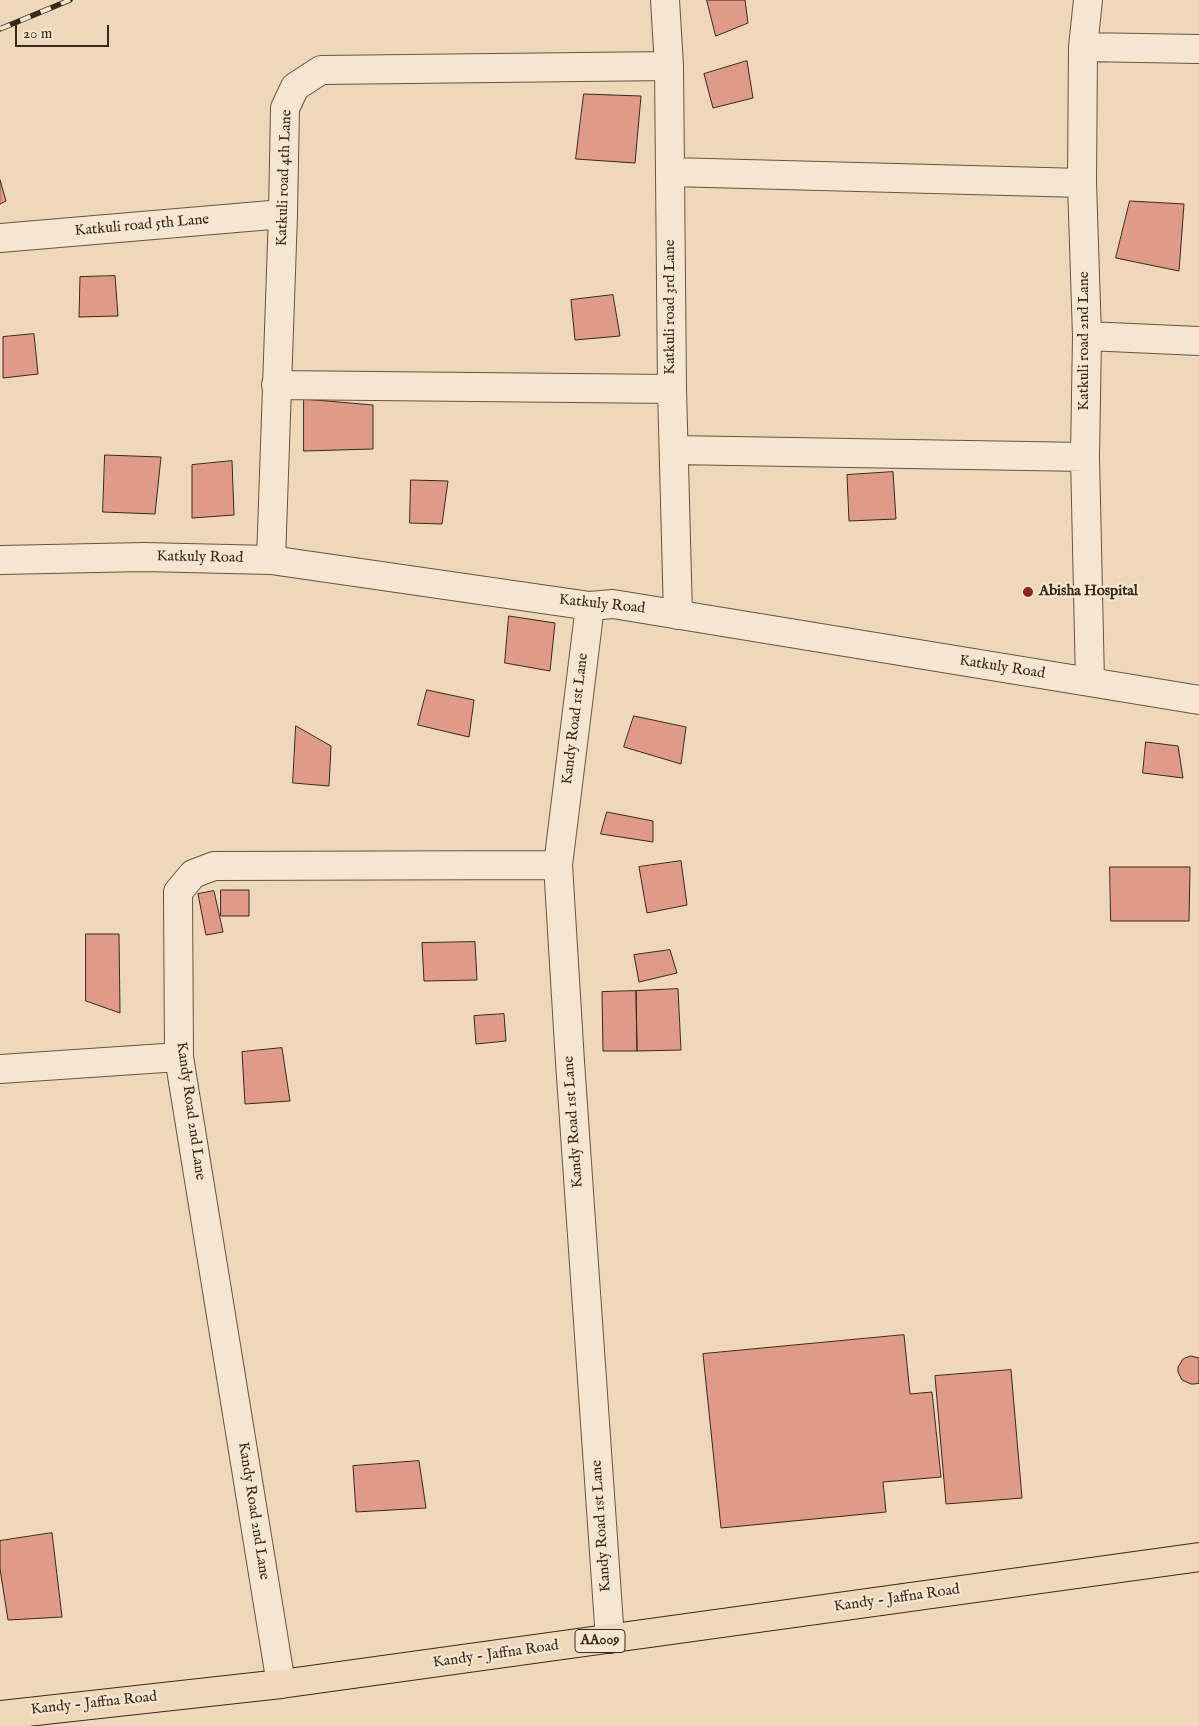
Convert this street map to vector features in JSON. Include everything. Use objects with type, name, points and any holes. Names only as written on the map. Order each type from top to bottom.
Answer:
[{"type":"highway","name":"Kandy - Jaffna Road","points":[[0,1715],[281,1684],[610,1640],[1199,1557]]},
{"type":"street","name":"Katkuli road 3rd Lane","points":[[665,0],[669,66],[672,390],[678,615]]},
{"type":"street","name":"Katkuli road 2nd Lane","points":[[1088,0],[1083,47],[1082,183],[1087,336],[1085,457],[1090,682]]},
{"type":"street","points":[[1083,47],[1199,49]]},
{"type":"street","name":"Katkuli road 4th Lane","points":[[271,560],[285,108],[295,87],[322,70],[669,66]]},
{"type":"street","points":[[671,172],[1082,183]]},
{"type":"street","name":"Katkuli road 5th Lane","points":[[0,238],[283,214]]},
{"type":"street","points":[[1087,336],[1199,341]]},
{"type":"street","points":[[276,385],[672,390]]},
{"type":"street","points":[[674,450],[1085,457]]},
{"type":"street","name":"Katkuly Road","points":[[0,560],[144,557],[271,560],[590,606],[613,604],[1199,700]]},
{"type":"street","name":"Kandy Road 1st Lane","points":[[590,606],[558,866],[610,1640]]},
{"type":"street","name":"Kandy Road 2nd Lane","points":[[281,1684],[179,1057],[178,892],[193,874],[214,866],[558,866]]},
{"type":"street","points":[[0,1069],[179,1057]]},
{"type":"building","points":[[707,0],[745,0],[748,23],[716,36]]},
{"type":"building","points":[[747,61],[753,98],[713,108],[704,74]]},
{"type":"building","points":[[584,94],[641,96],[635,163],[576,159]]},
{"type":"building","points":[[0,180],[6,201],[0,204]]},
{"type":"building","points":[[1130,201],[1184,204],[1179,271],[1116,258]]},
{"type":"building","points":[[115,276],[118,316],[79,317],[80,277]]},
{"type":"building","points":[[613,295],[620,336],[575,340],[571,300]]},
{"type":"building","points":[[34,334],[38,374],[3,378],[3,337]]},
{"type":"building","points":[[304,399],[373,405],[373,449],[304,451]]},
{"type":"building","points":[[105,455],[161,457],[155,514],[103,512]]},
{"type":"building","points":[[232,461],[234,515],[192,518],[192,465]]},
{"type":"building","points":[[893,472],[896,519],[849,521],[847,475]]},
{"type":"building","points":[[411,480],[448,481],[442,524],[410,523]]},
{"type":"building","points":[[509,616],[555,623],[550,671],[505,663]]},
{"type":"building","points":[[427,690],[474,700],[469,737],[418,725]]},
{"type":"building","points":[[634,716],[686,727],[681,764],[624,747]]},
{"type":"building","points":[[296,726],[331,746],[329,786],[293,783]]},
{"type":"building","points":[[1146,742],[1178,746],[1183,778],[1143,773]]},
{"type":"building","points":[[607,812],[653,821],[653,842],[601,834]]},
{"type":"building","points":[[681,861],[687,905],[647,913],[639,867]]},
{"type":"building","points":[[1110,867],[1190,867],[1189,921],[1111,921]]},
{"type":"building","points":[[221,890],[249,890],[249,916],[221,916]]},
{"type":"building","points":[[214,891],[223,932],[206,935],[198,894]]},
{"type":"building","points":[[86,934],[119,934],[120,1013],[86,1001]]},
{"type":"building","points":[[475,942],[477,980],[424,981],[422,943]]},
{"type":"building","points":[[670,950],[677,973],[639,982],[634,955]]},
{"type":"building","points":[[678,989],[681,1050],[637,1051],[636,991]]},
{"type":"building","points":[[636,991],[637,1051],[603,1051],[602,992]]},
{"type":"building","points":[[504,1014],[506,1041],[476,1044],[474,1016]]},
{"type":"building","points":[[282,1048],[290,1101],[245,1104],[242,1052]]},
{"type":"building","points":[[904,1335],[910,1394],[932,1392],[941,1477],[883,1482],[886,1512],[721,1528],[703,1354]]},
{"type":"building","points":[[1191,1356],[1199,1358],[1199,1383],[1195,1384],[1182,1380],[1178,1372],[1178,1367],[1183,1359]]},
{"type":"building","points":[[1011,1370],[1022,1498],[946,1504],[935,1376]]},
{"type":"building","points":[[419,1461],[426,1508],[356,1512],[353,1466]]},
{"type":"building","points":[[52,1533],[62,1617],[8,1620],[0,1569],[0,1541]]},
{"type":"railway","points":[[0,29],[70,0]]},
{"type":"place","name":"Abisha Hospital","points":[[1028,592]]}]
